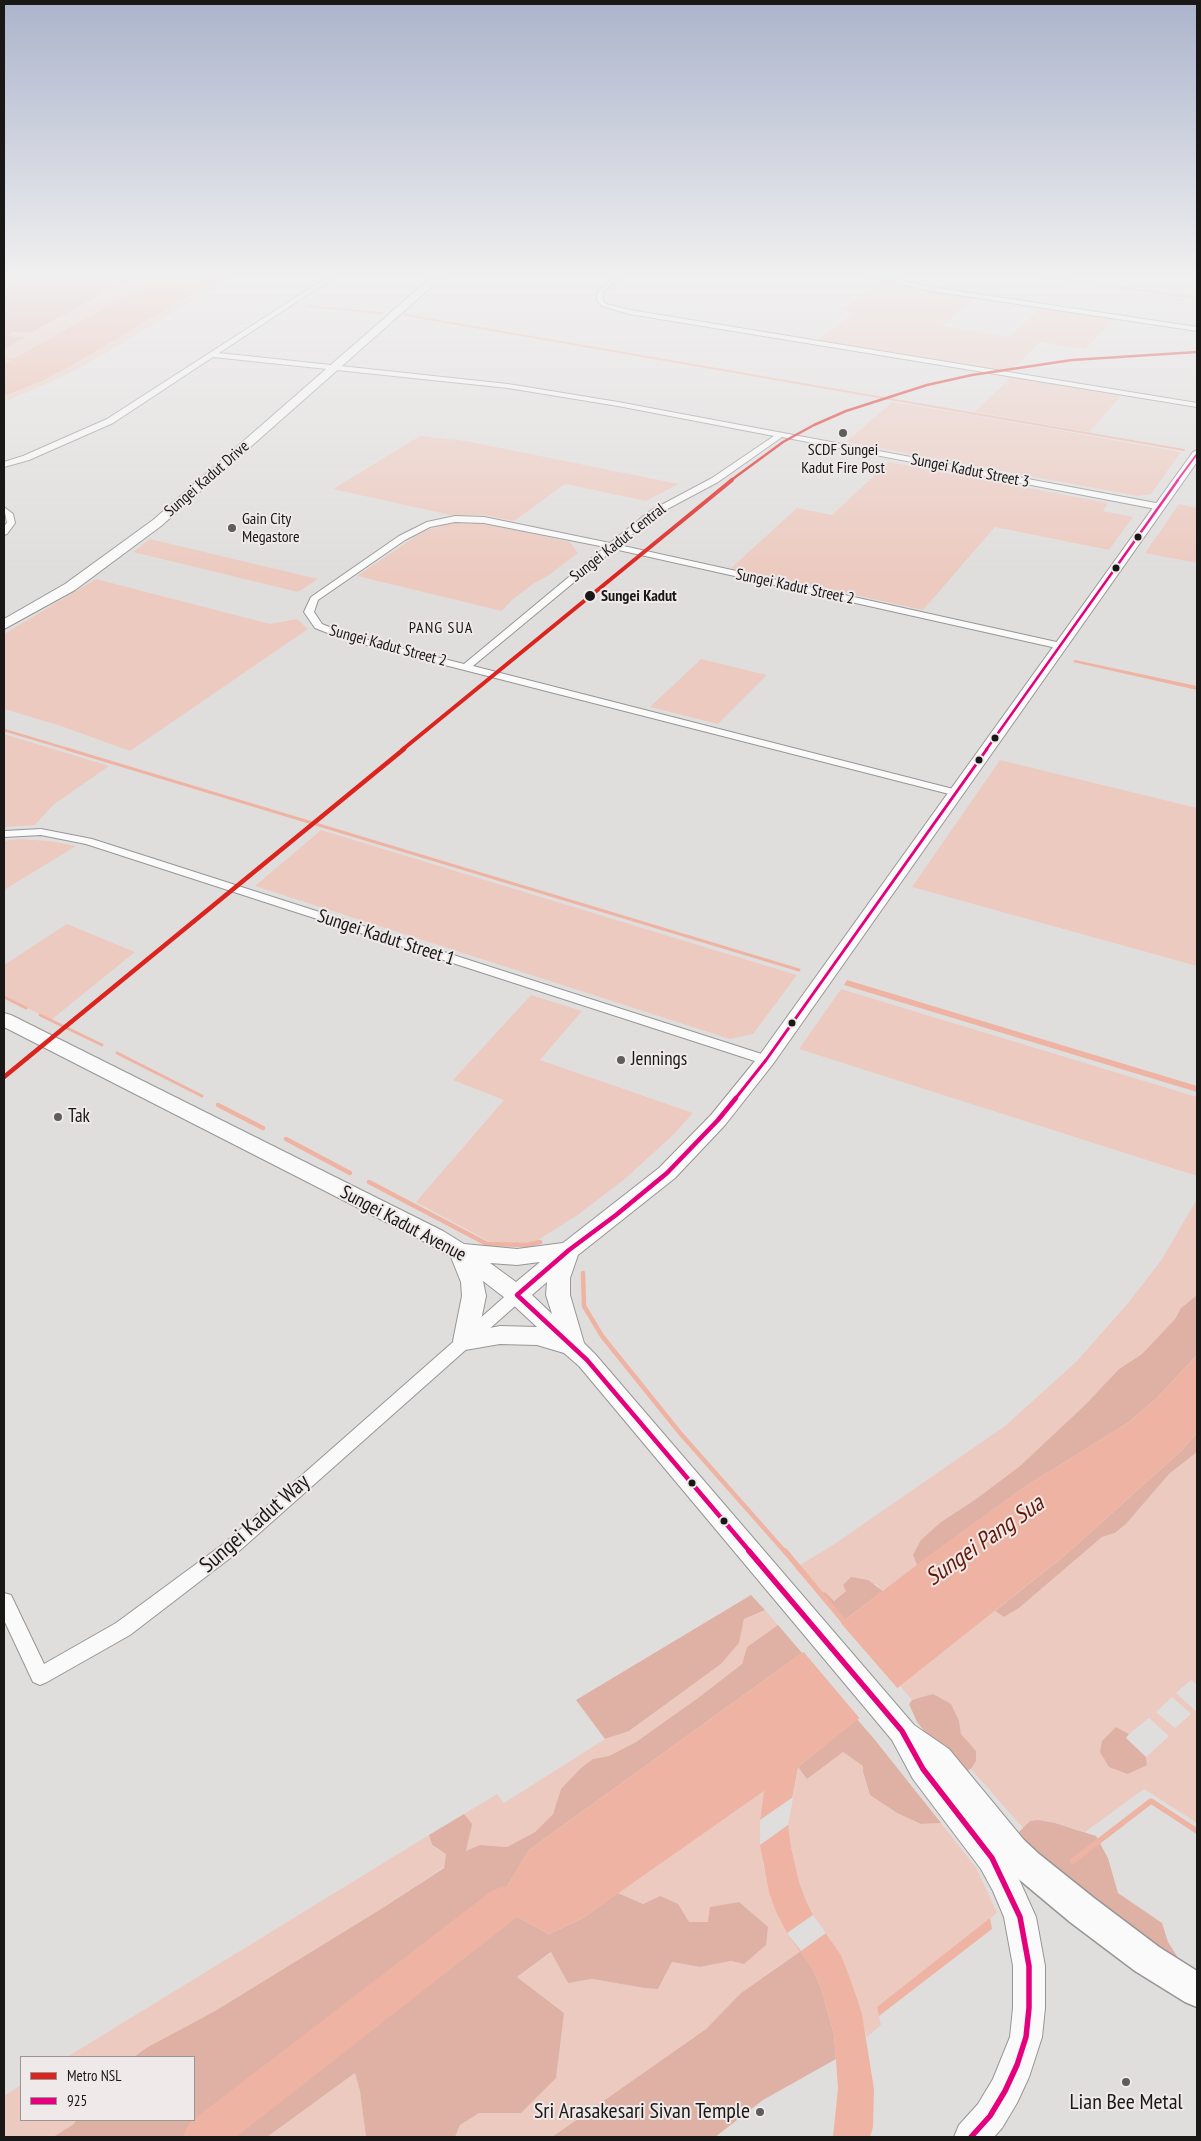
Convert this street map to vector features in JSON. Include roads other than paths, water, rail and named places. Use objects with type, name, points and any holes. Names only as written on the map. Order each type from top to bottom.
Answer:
[{"type":"main road","points":[[1013,1851],[1037,1874],[1082,1910],[1147,1959],[1197,1990]]},
{"type":"street","points":[[4,465],[110,421],[184,374]]},
{"type":"street","name":"Sungei Kadut Drive","points":[[4,615],[96,559],[321,374]]},
{"type":"street","name":"Sungei Kadut Drive","points":[[4,625],[70,587],[112,558],[157,523],[321,374]]},
{"type":"street","name":"Sungei Kadut Street 3","points":[[387,374],[508,386],[766,432],[1161,507]]},
{"type":"street","points":[[1007,374],[1197,405]]},
{"type":"street","name":"Sungei Kadut Central","points":[[602,549],[614,534],[644,511],[711,474],[766,432]]},
{"type":"street","name":"Sungei Kadut Central","points":[[461,666],[602,549],[625,536],[653,513],[715,480],[780,435]]},
{"type":"street","points":[[518,1295],[569,1250],[616,1216],[667,1173],[709,1131],[766,1060],[1197,454]]},
{"type":"street","points":[[4,510],[10,516],[11,523],[4,532]]},
{"type":"street","name":"Sungei Kadut Street 2","points":[[576,539],[484,520],[455,519],[428,525],[402,538],[314,599],[309,612],[318,626],[346,637],[957,793]]},
{"type":"street","points":[[576,539],[602,538],[614,534]]},
{"type":"street","points":[[625,536],[626,544],[633,551]]},
{"type":"street","points":[[576,539],[591,547],[602,549]]},
{"type":"street","name":"Sungei Kadut Street 2","points":[[602,549],[633,551],[1061,646]]},
{"type":"street","name":"Sungei Kadut Street 1","points":[[4,834],[41,832],[88,841],[766,1060]]},
{"type":"street","name":"Sungei Kadut Avenue","points":[[4,1019],[434,1237],[460,1252],[518,1295],[587,1360],[895,1723],[923,1770],[992,1858],[1015,1903],[1025,1937],[1029,1966],[1029,2008],[1026,2037],[1017,2065],[1005,2092],[990,2116],[971,2137]]},
{"type":"street","points":[[569,1250],[517,1257],[460,1252],[472,1282],[474,1296],[465,1341],[500,1335],[537,1336],[574,1347]]},
{"type":"street","points":[[569,1250],[559,1278],[558,1295],[574,1347]]},
{"type":"street","name":"Sungei Kadut Way","points":[[4,1601],[40,1676],[123,1629],[232,1547],[518,1295]]},
{"type":"street","name":"Sungei Kadut Avenue","points":[[895,1723],[939,1758],[1013,1851]]},
{"type":"water","points":[[4,374],[56,374],[42,381],[4,396]]},
{"type":"water","points":[[1075,660],[1197,686],[1197,690],[1073,662]]},
{"type":"water","points":[[847,980],[1197,1086],[1197,1092],[844,985]]},
{"type":"water","name":"Sungei Pang Sua","points":[[1197,1355],[1197,1433],[1181,1451],[1064,1556],[798,1767],[788,1825],[791,1847],[799,1882],[806,1900],[813,1915],[841,1955],[862,2014],[874,2089],[873,2127],[870,2137],[833,2137],[838,2088],[834,2034],[821,1988],[813,1970],[787,1933],[776,1912],[769,1892],[760,1845],[760,1820],[764,1791],[583,1918],[549,1934],[508,1912],[481,1927],[475,1917],[505,1890],[529,1850],[802,1653],[927,1557],[1023,1488],[1129,1422],[1157,1398]]},
{"type":"water","points":[[990,1918],[992,1929],[879,2016],[877,2007]]},
{"type":"waterway","points":[[745,374],[1184,450]]},
{"type":"waterway","points":[[4,730],[71,750]]},
{"type":"waterway","points":[[67,749],[799,970]]},
{"type":"waterway","points":[[4,997],[26,1008]]},
{"type":"waterway","points":[[40,1015],[102,1045]]},
{"type":"waterway","points":[[117,1053],[202,1096]]},
{"type":"waterway","points":[[218,1105],[263,1128]]},
{"type":"waterway","points":[[286,1139],[350,1173]]},
{"type":"waterway","points":[[369,1182],[487,1244],[528,1245],[540,1242]]},
{"type":"waterway","points":[[583,1273],[584,1306],[602,1336],[680,1433],[786,1553]]},
{"type":"waterway","points":[[785,1551],[846,1624]]},
{"type":"waterway","points":[[1073,1861],[1151,1801],[1197,1831]]},
{"type":"waterway","points":[[203,2137],[503,1905]]},
{"type":"metro line","name":"NSL","points":[[4,1077],[755,461],[783,442],[814,425],[846,411],[927,385],[979,374]]},
{"type":"place","name":"SCDF Sungei Kadut Fire Post","points":[[843,433]]},
{"type":"place","name":"Gain City Megastore","points":[[232,528]]},
{"type":"place","name":"Sungei Kadut","points":[[590,596]]},
{"type":"place","name":"Jennings","points":[[621,1060]]},
{"type":"place","name":"Tak","points":[[58,1117]]},
{"type":"place","name":"Lian Bee Metal","points":[[1126,2082]]},
{"type":"place","name":"Sri Arasakesari Sivan Temple","points":[[760,2112]]},
{"type":"district","name":"PANG SUA","points":[[441,628]]}]
